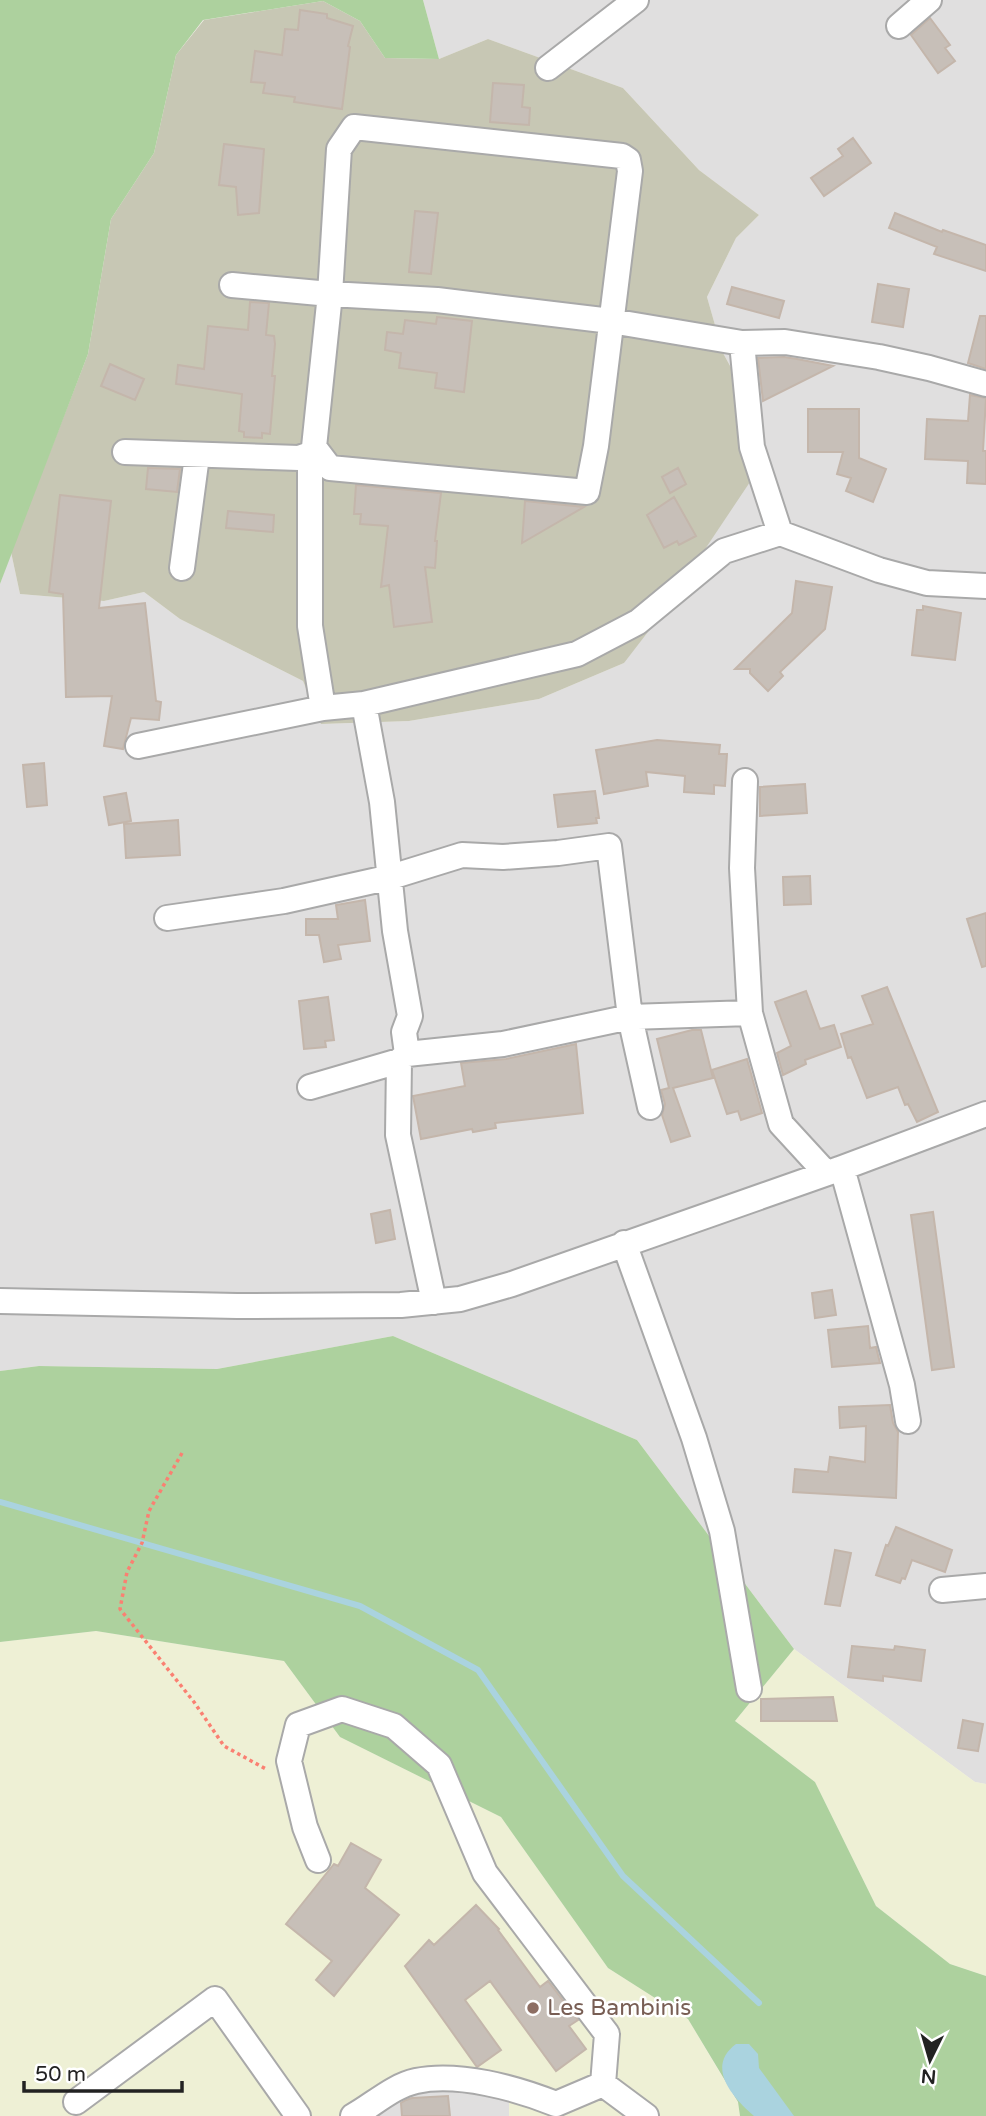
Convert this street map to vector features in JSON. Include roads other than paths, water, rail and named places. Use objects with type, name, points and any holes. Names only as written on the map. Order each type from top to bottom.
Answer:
[{"type":"street","points":[[548,68],[636,0]]},
{"type":"street","points":[[899,26],[929,0]]},
{"type":"street","points":[[312,451],[330,468],[587,492],[596,446],[630,171],[628,160],[622,156],[354,127],[339,149],[330,294],[312,451],[310,626],[323,708]]},
{"type":"street","points":[[232,285],[437,300],[611,321],[742,342],[785,342],[880,357],[986,384]]},
{"type":"street","points":[[742,342],[752,447],[780,533]]},
{"type":"street","points":[[125,452],[299,458],[312,451]]},
{"type":"street","points":[[181,568],[197,456]]},
{"type":"street","points":[[138,746],[323,708],[364,705],[577,654],[638,622],[724,551],[780,533],[879,570],[927,583],[986,586]]},
{"type":"street","points":[[364,705],[382,802],[396,930],[410,1016],[404,1032],[398,1135],[435,1302]]},
{"type":"street","points":[[745,781],[742,868],[750,1013],[782,1125],[834,1171],[902,1384],[908,1421]]},
{"type":"street","points":[[167,918],[285,901],[391,877],[462,855],[516,856],[609,846],[630,1017],[650,1107]]},
{"type":"street","points":[[310,1087],[403,1057],[503,1044],[630,1017],[750,1013]]},
{"type":"street","points":[[0,1301],[401,1306],[460,1299],[512,1284],[986,1115]]},
{"type":"street","points":[[624,1243],[694,1438],[722,1531],[749,1689]]},
{"type":"street","points":[[942,1590],[986,1586]]},
{"type":"street","points":[[318,1860],[305,1827],[289,1761],[298,1725],[342,1709],[394,1726],[439,1766],[485,1873],[607,2034],[603,2084]]},
{"type":"street","points":[[76,2102],[215,1998],[298,2116]]},
{"type":"street","points":[[353,2116],[414,2081],[441,2079],[494,2085],[556,2104],[603,2084]]},
{"type":"street","points":[[603,2084],[646,2116]]},
{"type":"water","points":[[736,2044],[749,2044],[758,2054],[759,2068],[794,2116],[754,2116],[738,2100],[723,2072],[727,2053]]},
{"type":"waterway","points":[[0,1502],[360,1606],[478,1670],[623,1876],[759,2003]]},
{"type":"place","name":"Les Bambinis","points":[[533,2008]]}]
